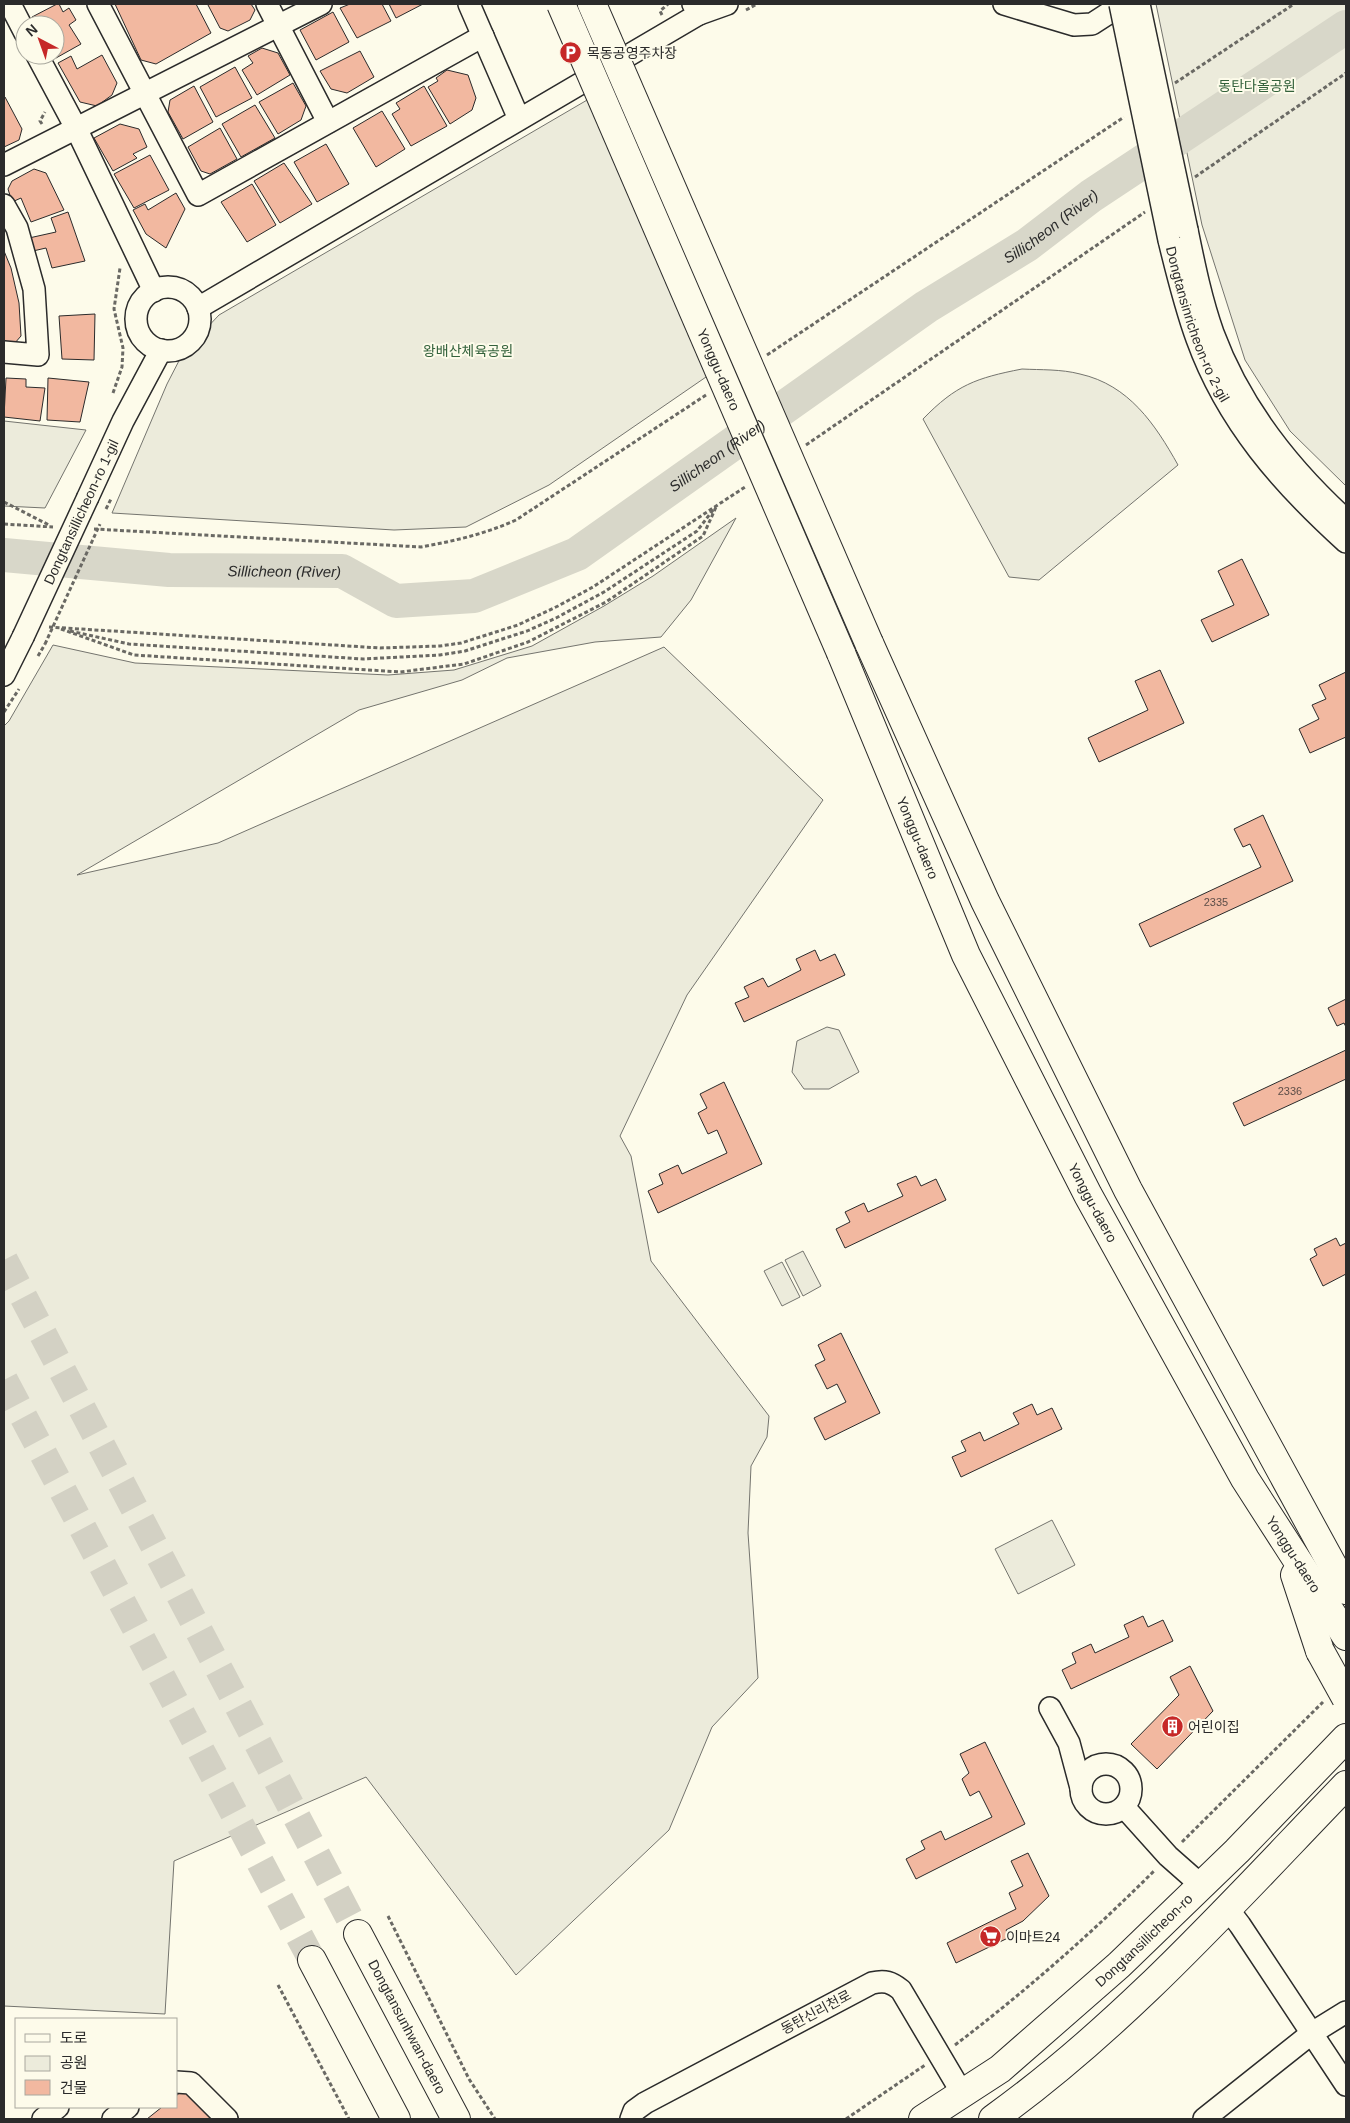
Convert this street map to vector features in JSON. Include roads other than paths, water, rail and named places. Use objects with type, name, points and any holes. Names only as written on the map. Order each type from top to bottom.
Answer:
[{"type":"main road","name":"Yonggu-daero","points":[[561,4],[841,653],[966,955],[1088,1195],[1245,1479],[1345,1635]]},
{"type":"main road","name":"Yonggu-daero","points":[[592,4],[869,643],[985,902],[1128,1190],[1346,1590]]},
{"type":"main road","points":[[1312,1529],[1346,1573]]},
{"type":"main road","points":[[1285,1543],[1336,1699]]},
{"type":"main road","name":"Dongtansillicheon-ro","points":[[923,2119],[1000,2069],[1119,1965],[1202,1886],[1346,1738]]},
{"type":"main road","points":[[993,2119],[1036,2089],[1159,1977],[1346,1785]]},
{"type":"main road","points":[[1202,1886],[1227,1908]]},
{"type":"main road","name":"Dongtansunhwan-daero","points":[[358,1934],[456,2119]]},
{"type":"main road","points":[[312,1960],[396,2119]]},
{"type":"street","points":[[98,4],[198,195],[483,36]]},
{"type":"street","points":[[268,4],[328,122]]},
{"type":"street","points":[[4,165],[322,4]]},
{"type":"street","points":[[469,4],[519,119]]},
{"type":"street","points":[[198,308],[519,119],[700,7],[726,4]]},
{"type":"street","points":[[1004,4],[1074,25],[1092,24],[1122,4]]},
{"type":"street","name":"Dongtansinricheon-ro 2-gil","points":[[1122,4],[1178,235],[1234,382],[1280,451],[1346,520]]},
{"type":"street","name":"Dongtansinricheon-ro 2-gil","points":[[1139,4],[1178,235],[1183,296],[1198,341],[1220,391],[1261,455],[1319,518],[1346,542]]},
{"type":"street","points":[[42,65],[76,128],[154,291]]},
{"type":"street","points":[[4,204],[17,228],[34,290],[38,355],[4,352]]},
{"type":"street","points":[[164,288],[180,290],[193,299],[198,308],[200,318],[195,336],[180,348],[171,351],[161,350],[144,341],[136,323],[140,304],[154,291],[164,288]]},
{"type":"street","name":"Dongtansillicheon-ro 1-gil","points":[[4,675],[123,421],[161,350]]},
{"type":"street","points":[[1050,1708],[1069,1743],[1082,1797],[1092,1810],[1109,1815],[1124,1807],[1132,1793],[1129,1777],[1117,1766],[1101,1764],[1084,1758],[1069,1743]]},
{"type":"street","points":[[1081,1788],[1082,1779],[1087,1772],[1101,1764]]},
{"type":"street","points":[[1124,1807],[1168,1856],[1202,1886]]},
{"type":"street","points":[[1227,1908],[1240,1924],[1346,2086]]},
{"type":"street","name":"동탄신리천로","points":[[631,2119],[634,2111],[645,2103],[872,1982],[882,1980],[891,1982],[901,1990],[962,2093]]},
{"type":"street","points":[[1204,2119],[1312,2033],[1346,2012]]},
{"type":"street","points":[[178,2082],[192,2083],[227,2119]]},
{"type":"street","points":[[43,2119],[57,2108]]},
{"type":"street","points":[[113,2119],[127,2108]]},
{"type":"waterway","name":"Sillicheon (River)","points":[[4,555],[169,570],[342,571],[396,601],[474,596],[577,554],[926,307],[1027,245],[1091,196],[1346,27]]},
{"type":"tunnel","points":[[4,1260],[358,1934]]},
{"type":"tunnel","points":[[4,1380],[312,1960]]},
{"type":"place","name":"목동공영주차장","points":[[571,53]]},
{"type":"place","name":"어린이집","points":[[1172,1727]]},
{"type":"place","name":"이마트24","points":[[990,1937]]},
{"type":"park label","name":"동탄다올공원","points":[[1257,86]]},
{"type":"park label","name":"왕배산체육공원","points":[[468,351]]}]
